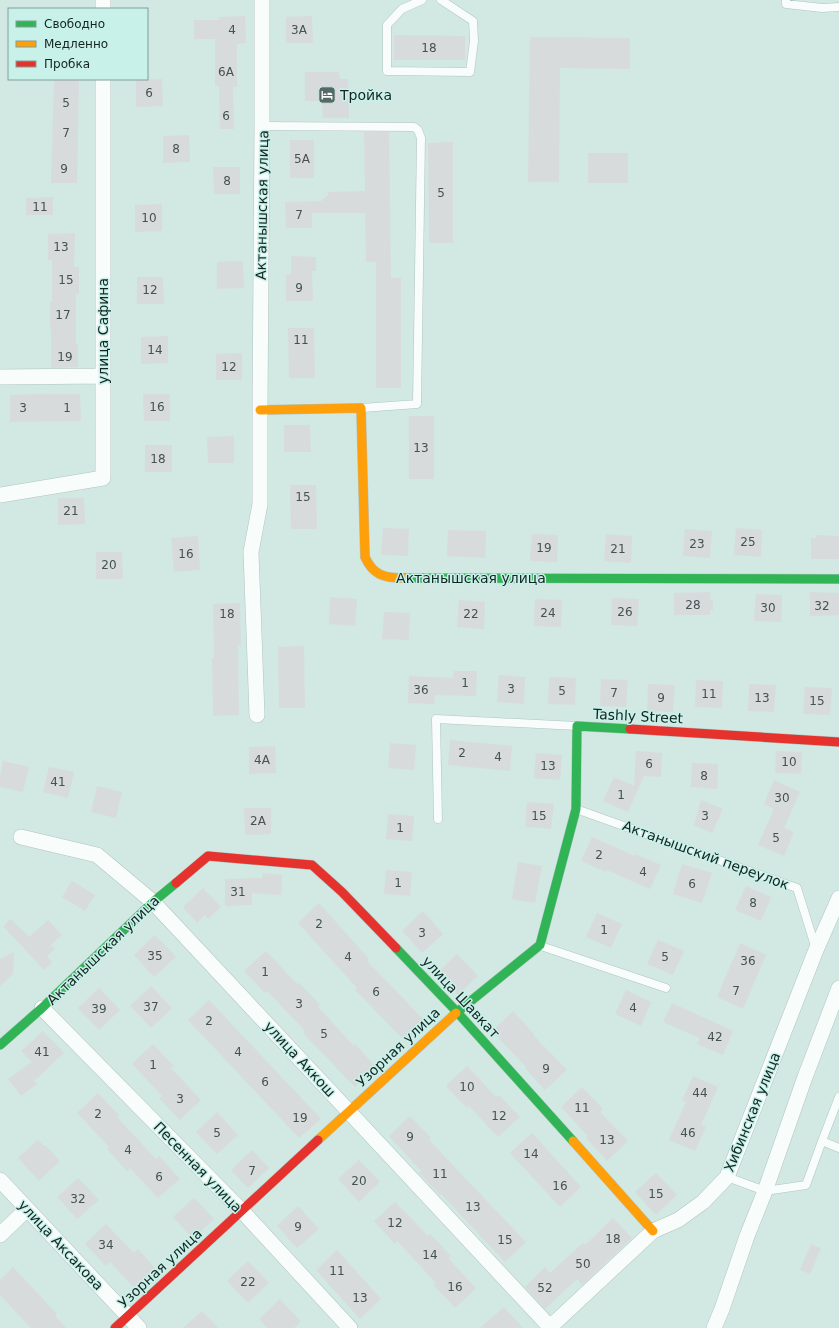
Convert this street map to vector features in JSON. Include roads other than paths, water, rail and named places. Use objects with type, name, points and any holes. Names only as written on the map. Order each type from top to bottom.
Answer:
[{"type":"street","name":"Актанышская улица","points":[[257,715],[251,552],[260,504],[262,0]]},
{"type":"street","name":"улица Сафина","points":[[0,495],[103,478],[103,80]]},
{"type":"street","points":[[0,377],[103,376]]},
{"type":"street","name":"Актанышская улица","points":[[361,408],[365,557],[369,568],[377,574],[391,578],[839,579]]},
{"type":"street","points":[[260,410],[361,408]]},
{"type":"street","points":[[540,945],[576,809],[577,726]]},
{"type":"street","name":"Tashly Street","points":[[577,726],[839,742]]},
{"type":"street","name":"улица Аккош","points":[[21,837],[98,855],[153,902],[549,1328]]},
{"type":"street","name":"Актанышская улица","points":[[0,1045],[42,1008],[153,902],[208,856]]},
{"type":"street","name":"улица Шавкат","points":[[208,856],[312,865],[342,892],[457,1012],[653,1231]]},
{"type":"street","name":"Хибинская улица","points":[[549,1328],[653,1231],[678,1220],[702,1202],[727,1177],[816,950],[839,898]]},
{"type":"street","name":"Узорная улица","points":[[115,1328],[457,1012],[540,945]]},
{"type":"street","points":[[714,1328],[765,1191],[805,1077],[839,988]]},
{"type":"street","name":"Песенная улица","points":[[42,1008],[242,1211],[350,1328]]},
{"type":"street","name":"улица Аксакова","points":[[0,1180],[139,1328]]},
{"type":"street","points":[[0,1235],[27,1209]]},
{"type":"lane","points":[[422,0],[402,9],[387,25],[387,71],[470,72],[474,41],[473,21],[441,0]]},
{"type":"lane","points":[[786,0],[786,4],[822,8],[839,7]]},
{"type":"lane","points":[[262,126],[414,127],[418,130],[421,138],[416,404],[361,408]]},
{"type":"lane","name":"Tashly Street","points":[[438,819],[436,719],[577,726]]},
{"type":"lane","name":"Актанышский переулок","points":[[576,809],[797,888],[816,950]]},
{"type":"lane","points":[[540,945],[666,988]]},
{"type":"lane","points":[[727,1177],[765,1191],[806,1184],[839,1097]]},
{"type":"lane","points":[[822,1140],[839,1148]]},
{"type":"place","name":"Тройка","points":[[327,95]]}]
